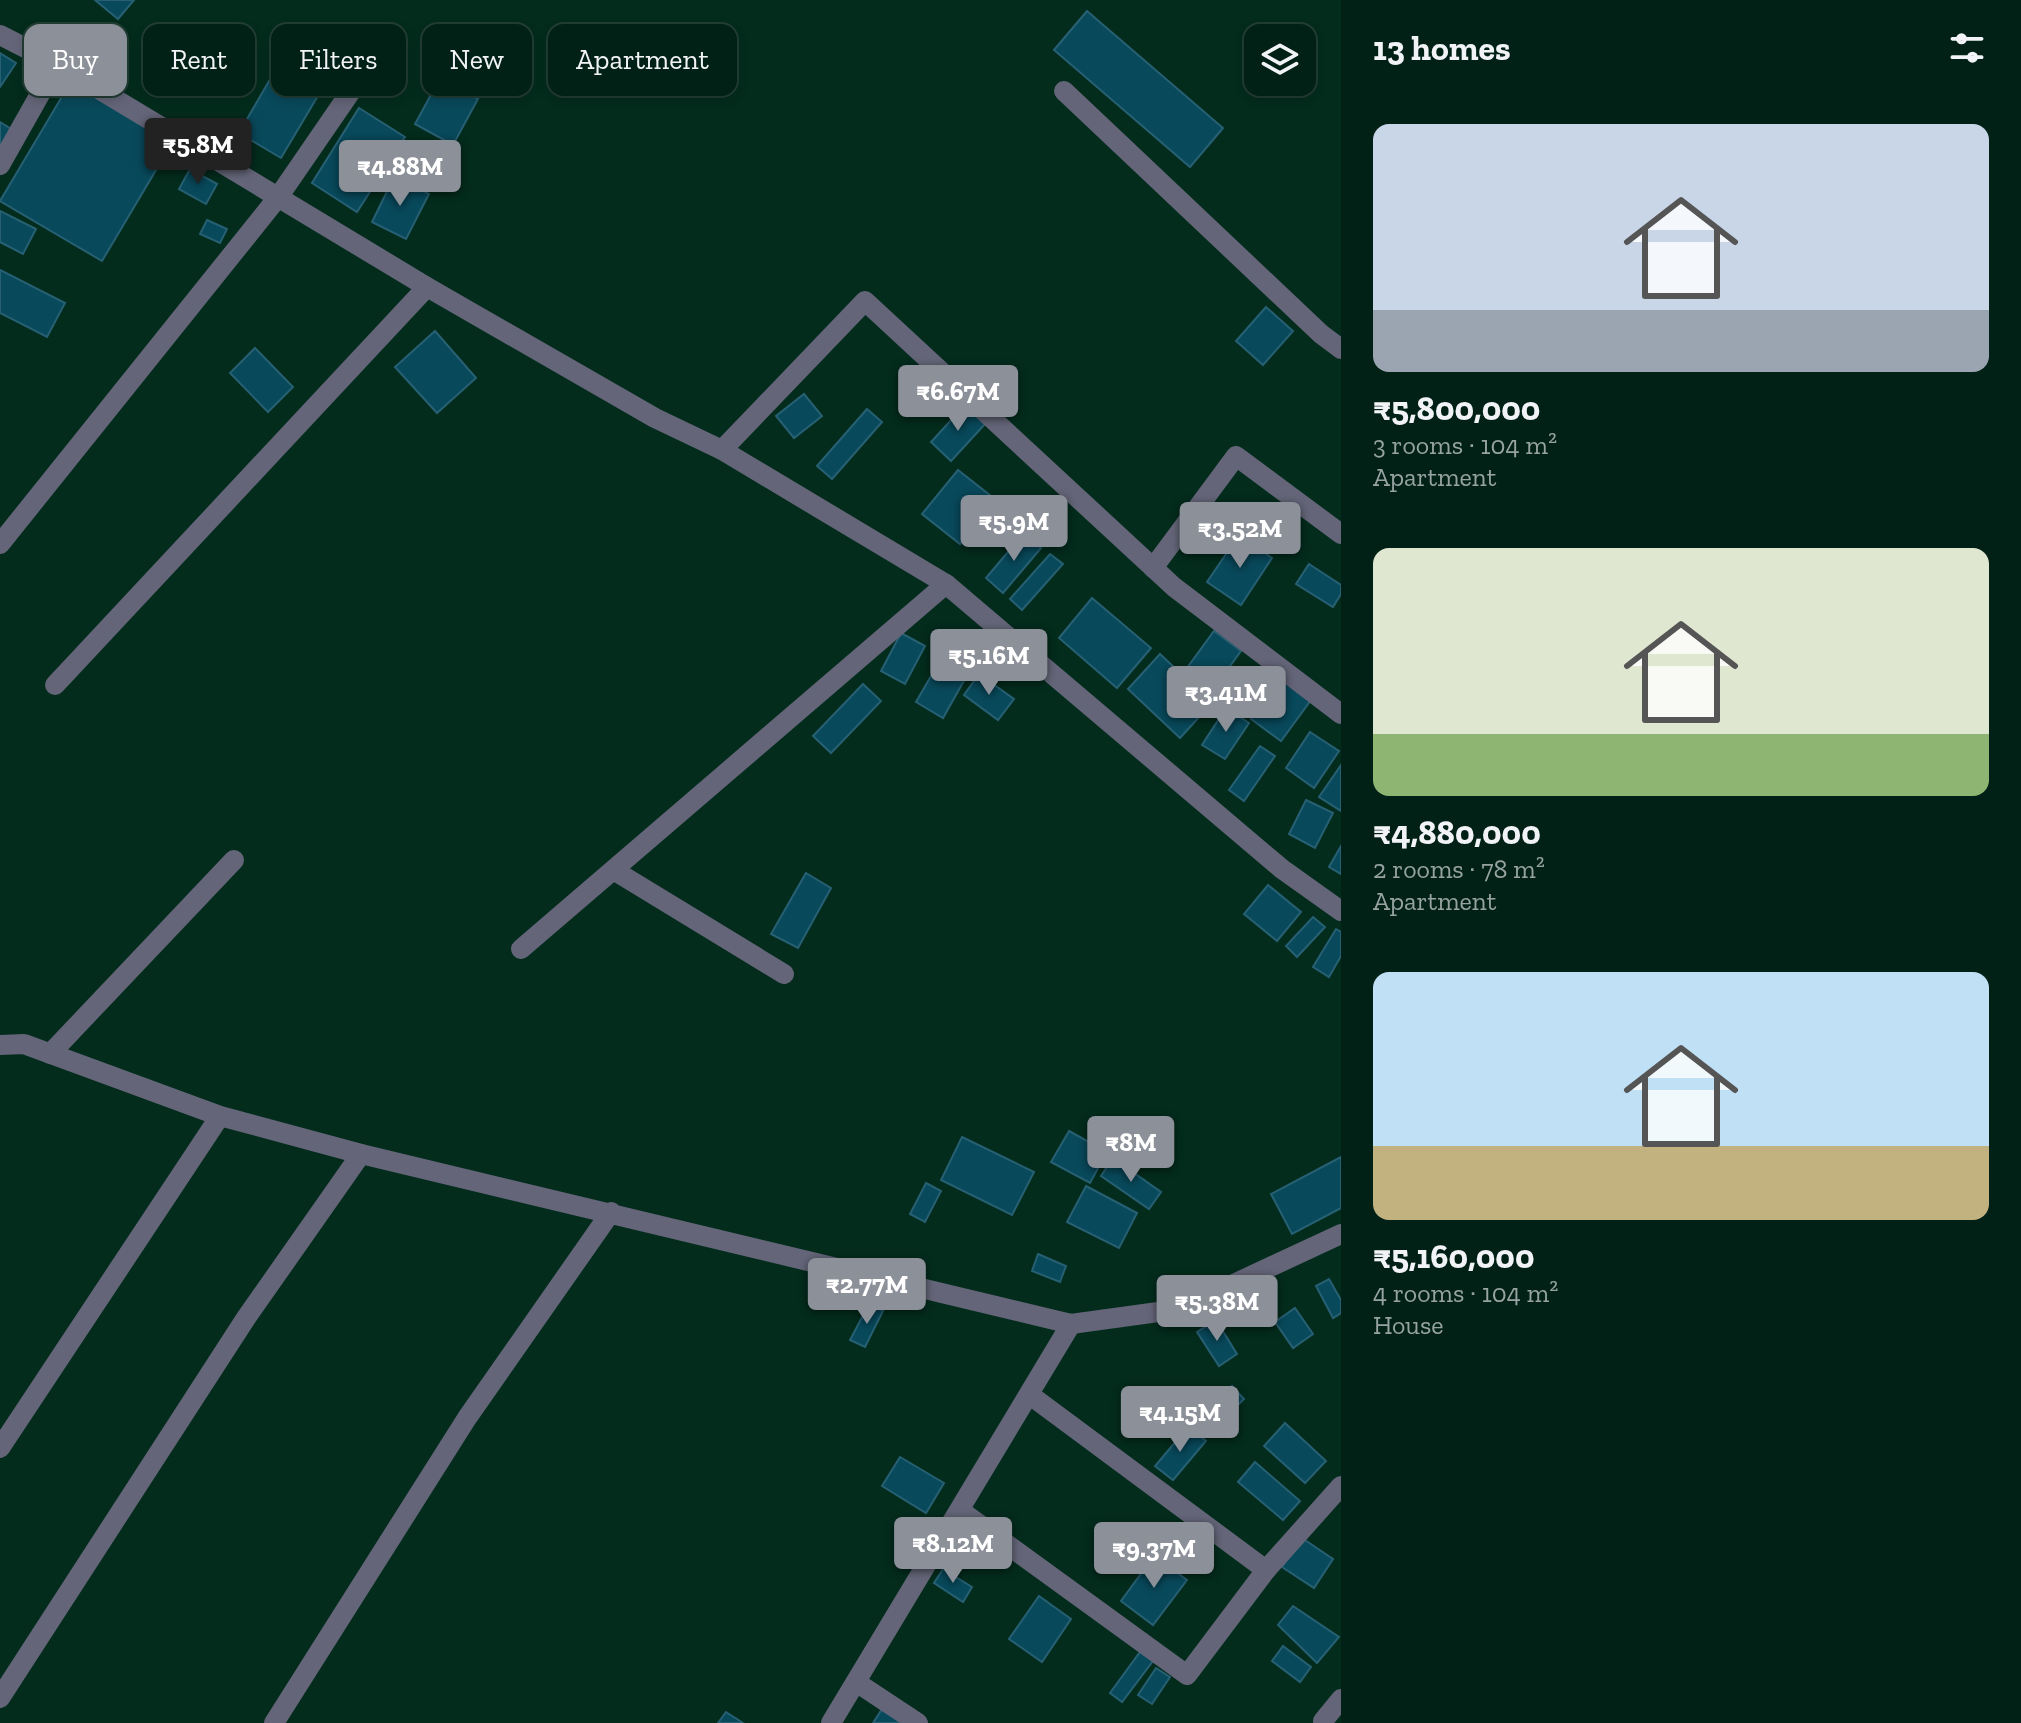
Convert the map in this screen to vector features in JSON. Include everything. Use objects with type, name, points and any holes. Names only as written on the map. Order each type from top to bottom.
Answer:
[{"type":"street","points":[[0,35],[24,47]]},
{"type":"street","points":[[1064,91],[1321,334],[1341,349]]},
{"type":"street","points":[[0,165],[39,96]]},
{"type":"street","points":[[111,96],[427,287],[655,418],[722,450],[946,584],[1282,869],[1341,911]]},
{"type":"street","points":[[0,544],[279,196],[348,96]]},
{"type":"street","points":[[55,685],[427,287]]},
{"type":"street","points":[[722,450],[865,301],[1153,568],[1341,714]]},
{"type":"street","points":[[1153,568],[1236,456],[1341,534]]},
{"type":"street","points":[[521,949],[946,584]]},
{"type":"street","points":[[50,1054],[234,860]]},
{"type":"street","points":[[615,871],[784,974]]},
{"type":"street","points":[[0,1045],[24,1044],[220,1116],[361,1154],[1071,1324],[1180,1309],[1341,1234]]},
{"type":"street","points":[[0,1448],[220,1116]]},
{"type":"street","points":[[0,1698],[237,1331],[361,1154]]},
{"type":"street","points":[[274,1723],[467,1418],[611,1212]]},
{"type":"street","points":[[831,1723],[1071,1324]]},
{"type":"street","points":[[1030,1395],[1266,1570]]},
{"type":"street","points":[[961,1511],[1187,1675],[1266,1570],[1341,1486]]},
{"type":"street","points":[[856,1682],[918,1723]]},
{"type":"street","points":[[1323,1721],[1341,1699]]},
{"type":"building","points":[[95,0],[134,0],[118,19]]},
{"type":"building","points":[[1087,11],[1223,128],[1190,167],[1054,50]]},
{"type":"building","points":[[0,53],[16,63],[0,87]]},
{"type":"building","points":[[271,78],[271,96],[318,96],[281,158],[239,133]]},
{"type":"building","points":[[62,96],[104,96],[175,138],[102,261],[0,201]]},
{"type":"building","points":[[430,96],[473,96],[478,99],[453,145],[415,124]]},
{"type":"building","points":[[359,108],[405,137],[357,212],[312,183]]},
{"type":"building","points":[[0,122],[13,130],[0,152]]},
{"type":"building","points":[[190,169],[217,184],[206,204],[179,189]]},
{"type":"building","points":[[394,177],[429,194],[406,239],[372,222]]},
{"type":"building","points":[[0,211],[36,229],[23,254],[0,242]]},
{"type":"building","points":[[207,220],[227,229],[220,243],[200,234]]},
{"type":"building","points":[[0,270],[65,303],[47,337],[0,313]]},
{"type":"building","points":[[1266,307],[1293,331],[1263,365],[1236,341]]},
{"type":"building","points":[[435,331],[476,378],[437,413],[395,367]]},
{"type":"building","points":[[255,348],[293,387],[268,412],[230,373]]},
{"type":"building","points":[[804,394],[822,416],[794,438],[776,416]]},
{"type":"building","points":[[965,405],[985,424],[951,461],[931,442]]},
{"type":"building","points":[[867,409],[882,422],[832,479],[817,466]]},
{"type":"building","points":[[958,470],[996,500],[960,544],[922,514]]},
{"type":"building","points":[[1024,533],[1041,548],[1003,593],[986,578]]},
{"type":"building","points":[[1239,535],[1272,558],[1241,605],[1207,582]]},
{"type":"building","points":[[1050,554],[1063,564],[1022,610],[1010,599]]},
{"type":"building","points":[[1309,564],[1341,585],[1341,594],[1333,607],[1296,584]]},
{"type":"building","points":[[1092,598],[1151,648],[1117,688],[1059,638]]},
{"type":"building","points":[[1214,631],[1241,651],[1214,688],[1187,668]]},
{"type":"building","points":[[901,633],[925,646],[905,684],[881,671]]},
{"type":"building","points":[[1160,654],[1212,703],[1180,738],[1128,689]]},
{"type":"building","points":[[938,664],[965,679],[943,718],[916,702]]},
{"type":"building","points":[[979,674],[1014,699],[998,720],[964,695]]},
{"type":"building","points":[[1281,678],[1311,700],[1281,741],[1251,719]]},
{"type":"building","points":[[863,684],[881,701],[831,753],[813,736]]},
{"type":"building","points":[[1226,708],[1249,723],[1225,759],[1202,745]]},
{"type":"building","points":[[1310,732],[1339,751],[1314,788],[1286,768]]},
{"type":"building","points":[[1260,746],[1275,756],[1244,801],[1229,790]]},
{"type":"building","points":[[1341,765],[1341,811],[1319,797]]},
{"type":"building","points":[[1306,800],[1333,813],[1315,848],[1289,834]]},
{"type":"building","points":[[1341,846],[1341,874],[1329,867]]},
{"type":"building","points":[[806,873],[831,888],[798,948],[771,934]]},
{"type":"building","points":[[1268,885],[1301,912],[1277,941],[1244,914]]},
{"type":"building","points":[[1313,917],[1325,927],[1297,957],[1286,946]]},
{"type":"building","points":[[1336,929],[1341,932],[1341,956],[1329,977],[1313,967]]},
{"type":"building","points":[[1069,1131],[1107,1152],[1090,1183],[1051,1162]]},
{"type":"building","points":[[962,1137],[1034,1172],[1012,1215],[941,1180]]},
{"type":"building","points":[[1341,1157],[1341,1208],[1292,1234],[1271,1194]]},
{"type":"building","points":[[1113,1158],[1161,1192],[1149,1209],[1101,1176]]},
{"type":"building","points":[[926,1183],[941,1191],[925,1222],[910,1214]]},
{"type":"building","points":[[1086,1186],[1137,1213],[1119,1248],[1067,1222]]},
{"type":"building","points":[[1038,1254],[1066,1266],[1060,1282],[1032,1271]]},
{"type":"building","points":[[1329,1279],[1341,1300],[1341,1313],[1333,1318],[1316,1286]]},
{"type":"building","points":[[869,1304],[883,1311],[865,1347],[850,1340]]},
{"type":"building","points":[[1295,1308],[1313,1334],[1293,1348],[1275,1322]]},
{"type":"building","points":[[1216,1320],[1237,1354],[1219,1366],[1197,1332]]},
{"type":"building","points":[[1232,1386],[1244,1399],[1210,1433],[1197,1421]]},
{"type":"building","points":[[1285,1423],[1326,1461],[1305,1483],[1264,1446]]},
{"type":"building","points":[[1188,1427],[1206,1441],[1173,1480],[1155,1466]]},
{"type":"building","points":[[900,1457],[944,1483],[926,1513],[882,1486]]},
{"type":"building","points":[[1255,1462],[1300,1501],[1283,1520],[1238,1482]]},
{"type":"building","points":[[1302,1538],[1333,1559],[1314,1588],[1282,1567]]},
{"type":"building","points":[[1154,1556],[1187,1580],[1153,1625],[1121,1601]]},
{"type":"building","points":[[943,1569],[972,1587],[963,1602],[934,1583]]},
{"type":"building","points":[[1039,1596],[1071,1619],[1042,1662],[1009,1639]]},
{"type":"building","points":[[1293,1606],[1339,1637],[1317,1663],[1278,1625]]},
{"type":"building","points":[[1283,1646],[1311,1667],[1300,1682],[1272,1661]]},
{"type":"building","points":[[1140,1652],[1153,1661],[1122,1702],[1110,1693]]},
{"type":"building","points":[[1156,1668],[1170,1677],[1152,1704],[1138,1695]]},
{"type":"building","points":[[884,1706],[905,1723],[873,1723]]},
{"type":"building","points":[[726,1712],[743,1723],[718,1723]]}]
